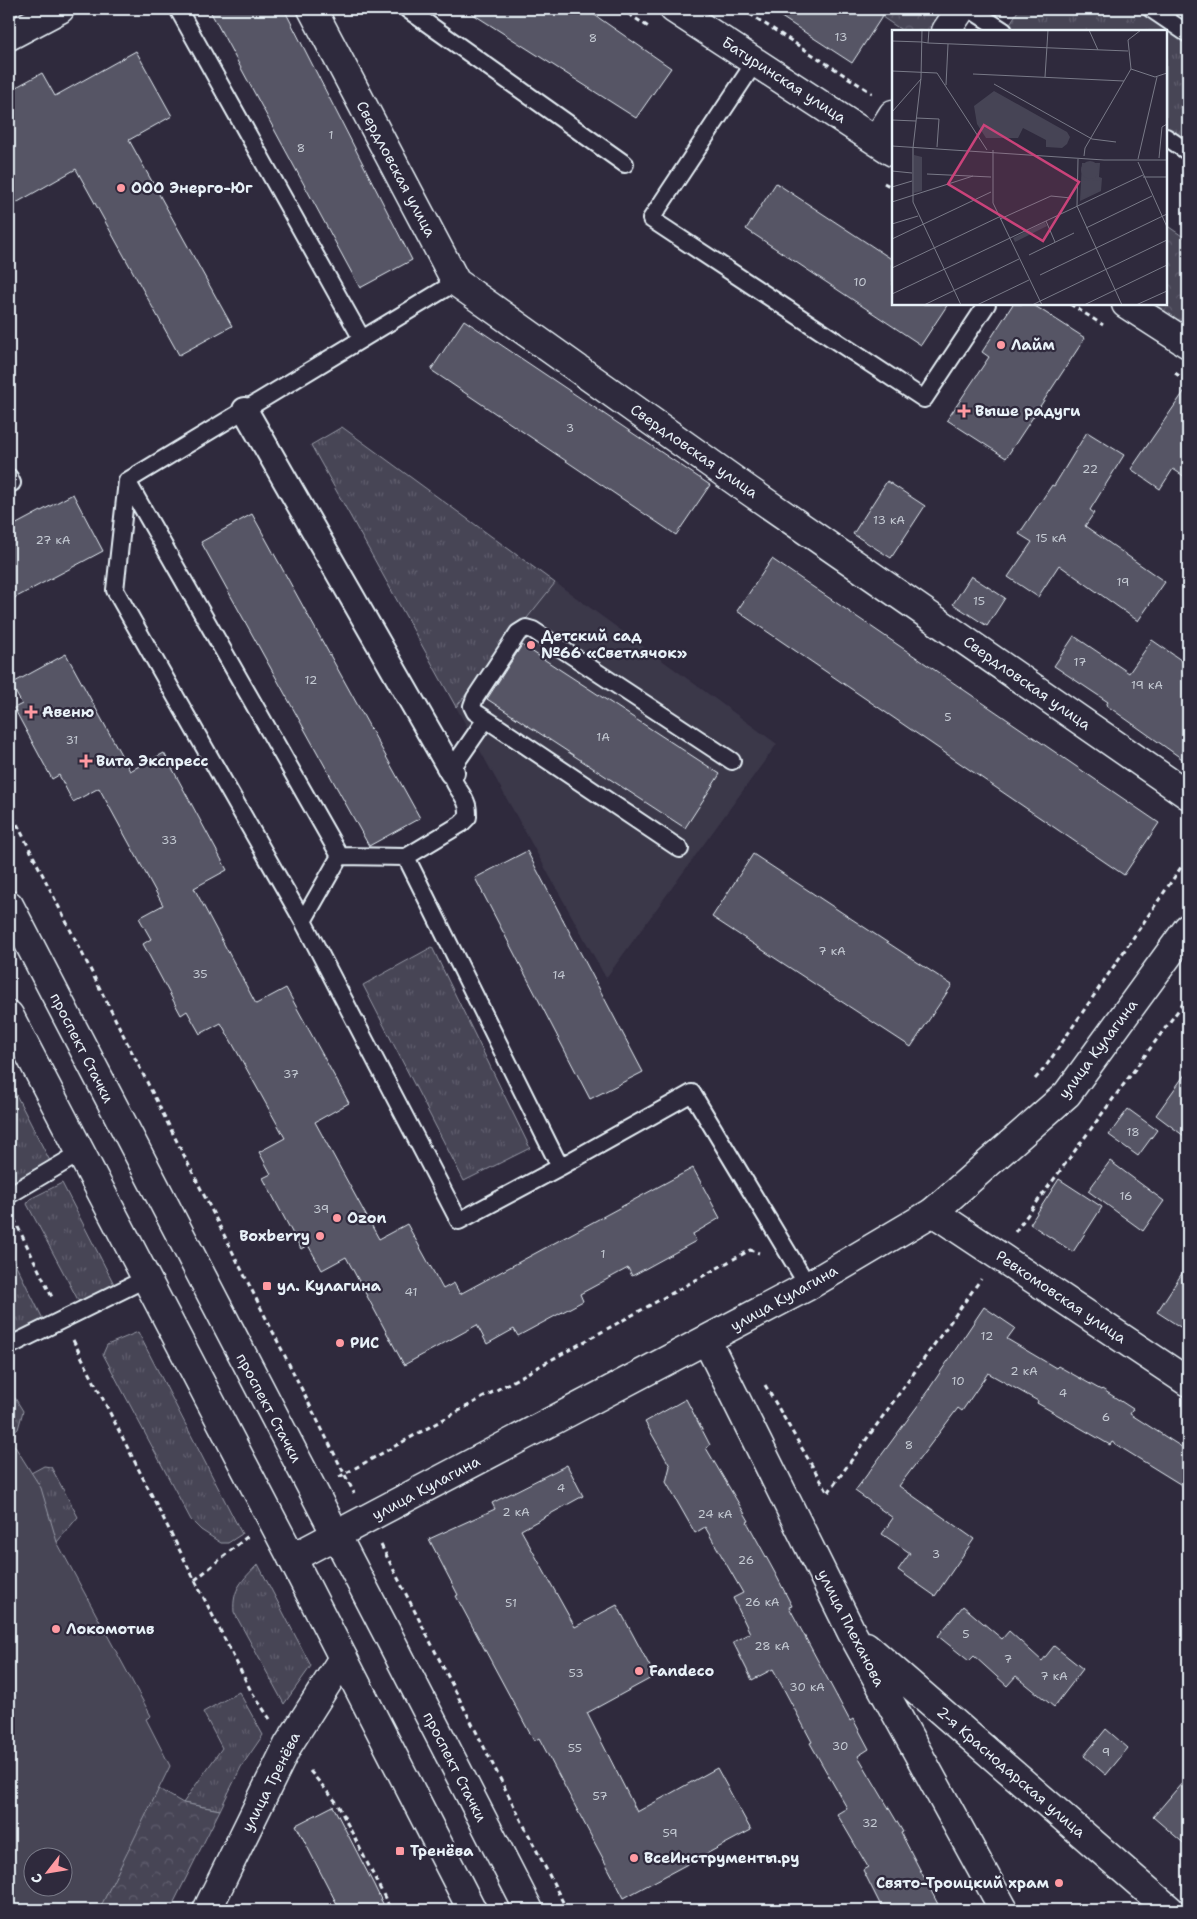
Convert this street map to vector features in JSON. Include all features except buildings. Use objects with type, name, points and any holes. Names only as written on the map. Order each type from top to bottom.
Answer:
[{"type":"street","points":[[9,36],[60,9]]},
{"type":"street","name":"Свердловская улица","points":[[312,9],[456,282],[748,490],[1188,795]]},
{"type":"street","name":"Батуринская улица","points":[[674,9],[885,146]]},
{"type":"street","points":[[947,30],[961,9]]},
{"type":"street","points":[[885,105],[885,146]]},
{"type":"street","points":[[1128,305],[1188,344]]},
{"type":"street","points":[[245,410],[452,772]]},
{"type":"street","name":"проспект Стачки","points":[[9,905],[529,1910]]},
{"type":"street","name":"улица Кулагина","points":[[292,1558],[808,1286],[933,1212],[1067,1094],[1188,928]]},
{"type":"street","points":[[9,1015],[292,1558],[472,1910]]},
{"type":"street","name":"Ревкомовская улица","points":[[933,1212],[1188,1382]]},
{"type":"street","name":"улица Плеханова","points":[[707,1340],[852,1633],[1004,1910]]},
{"type":"street","name":"2-я Краснодарская улица","points":[[852,1633],[1170,1910]]},
{"type":"street","name":"улица Тренёва","points":[[207,1910],[288,1745],[343,1658]]},
{"type":"lane","points":[[178,9],[362,339]]},
{"type":"lane","points":[[407,9],[625,164]]},
{"type":"lane","points":[[970,9],[1002,30]]},
{"type":"lane","points":[[1151,9],[1188,34]]},
{"type":"lane","points":[[755,62],[651,219],[924,399],[985,305]]},
{"type":"lane","points":[[1167,138],[1188,152]]},
{"type":"lane","points":[[127,481],[456,282]]},
{"type":"lane","points":[[127,481],[340,856]]},
{"type":"lane","points":[[127,481],[115,590],[303,921],[459,1221],[692,1094],[808,1286]]},
{"type":"lane","points":[[680,849],[475,712],[472,706],[475,698],[518,633],[526,628],[533,630],[732,761]]},
{"type":"lane","points":[[340,856],[406,857],[462,824],[468,817],[467,804],[453,780],[452,772],[455,764],[486,719]]},
{"type":"lane","points":[[303,921],[340,856]]},
{"type":"lane","points":[[406,857],[560,1167]]},
{"type":"lane","points":[[9,1195],[80,1153]]},
{"type":"lane","points":[[9,1346],[145,1279]]},
{"type":"path","points":[[742,9],[885,105]]},
{"type":"path","points":[[9,808],[566,1910]]},
{"type":"path","points":[[765,1384],[828,1494],[998,1255],[1188,997]]},
{"type":"path","points":[[13,1217],[251,1691],[288,1745],[337,1803],[391,1910]]},
{"type":"shaded area","name":"Детский сад №66 «Светлячок»","points":[[342,427],[777,744],[606,978],[311,445]]},
{"type":"green space","points":[[870,9],[948,9],[934,30],[902,30]]},
{"type":"green space","points":[[1019,9],[1137,9],[1188,43],[1188,143],[1167,129],[1167,30],[1013,30],[1008,27]]},
{"type":"green space","points":[[1167,226],[1188,240],[1188,337],[1139,305],[1167,305]]},
{"type":"green space","points":[[342,427],[555,583],[456,707],[311,445]]},
{"type":"green space","points":[[432,947],[530,1148],[464,1181],[363,985]]},
{"type":"green space","points":[[9,1081],[51,1163],[10,1184],[9,1180]]},
{"type":"green space","points":[[62,1183],[115,1286],[84,1303],[78,1300],[27,1204],[30,1199]]},
{"type":"green space","points":[[9,1251],[47,1327],[9,1346]]},
{"type":"green space","points":[[138,1332],[242,1534],[228,1543],[221,1543],[201,1530],[191,1520],[103,1354],[107,1345]]},
{"type":"green space","points":[[9,1398],[15,1398],[23,1411],[18,1429],[9,1436]]},
{"type":"green space","name":"Локомотив","points":[[9,1437],[41,1488],[57,1542],[151,1716],[146,1719],[170,1766],[99,1910],[9,1910]]},
{"type":"green space","points":[[44,1466],[51,1467],[78,1517],[57,1542],[10,1499],[31,1473]]},
{"type":"green space","points":[[258,1564],[311,1666],[284,1704],[234,1612],[237,1590],[243,1580]]},
{"type":"green space","points":[[239,1692],[263,1735],[241,1767],[220,1810],[183,1803],[222,1748],[203,1712]]},
{"type":"green space","points":[[145,1781],[183,1803],[220,1810],[170,1910],[36,1910],[51,1896],[72,1896],[72,1847]]},
{"type":"place","name":"ООО Энерго-Юг","points":[[121,188]]},
{"type":"place","name":"Лайм","points":[[1001,345]]},
{"type":"place","name":"Выше радуги","points":[[964,411]]},
{"type":"place","name":"Детский сад №66 «Светлячок»","points":[[531,645]]},
{"type":"place","name":"Авеню","points":[[31,712]]},
{"type":"place","name":"Вита Экспресс","points":[[86,761]]},
{"type":"place","name":"Ozon","points":[[337,1218]]},
{"type":"place","name":"Boxberry","points":[[320,1236]]},
{"type":"place","name":"ул. Кулагина","points":[[267,1286]]},
{"type":"place","name":"РИС","points":[[340,1343]]},
{"type":"place","name":"Локомотив","points":[[56,1629]]},
{"type":"place","name":"Fandeco","points":[[639,1671]]},
{"type":"place","name":"Тренёва","points":[[400,1851]]},
{"type":"place","name":"ВсеИнструменты.ру","points":[[634,1858]]},
{"type":"place","name":"Свято-Троицкий храм","points":[[1059,1883]]}]
